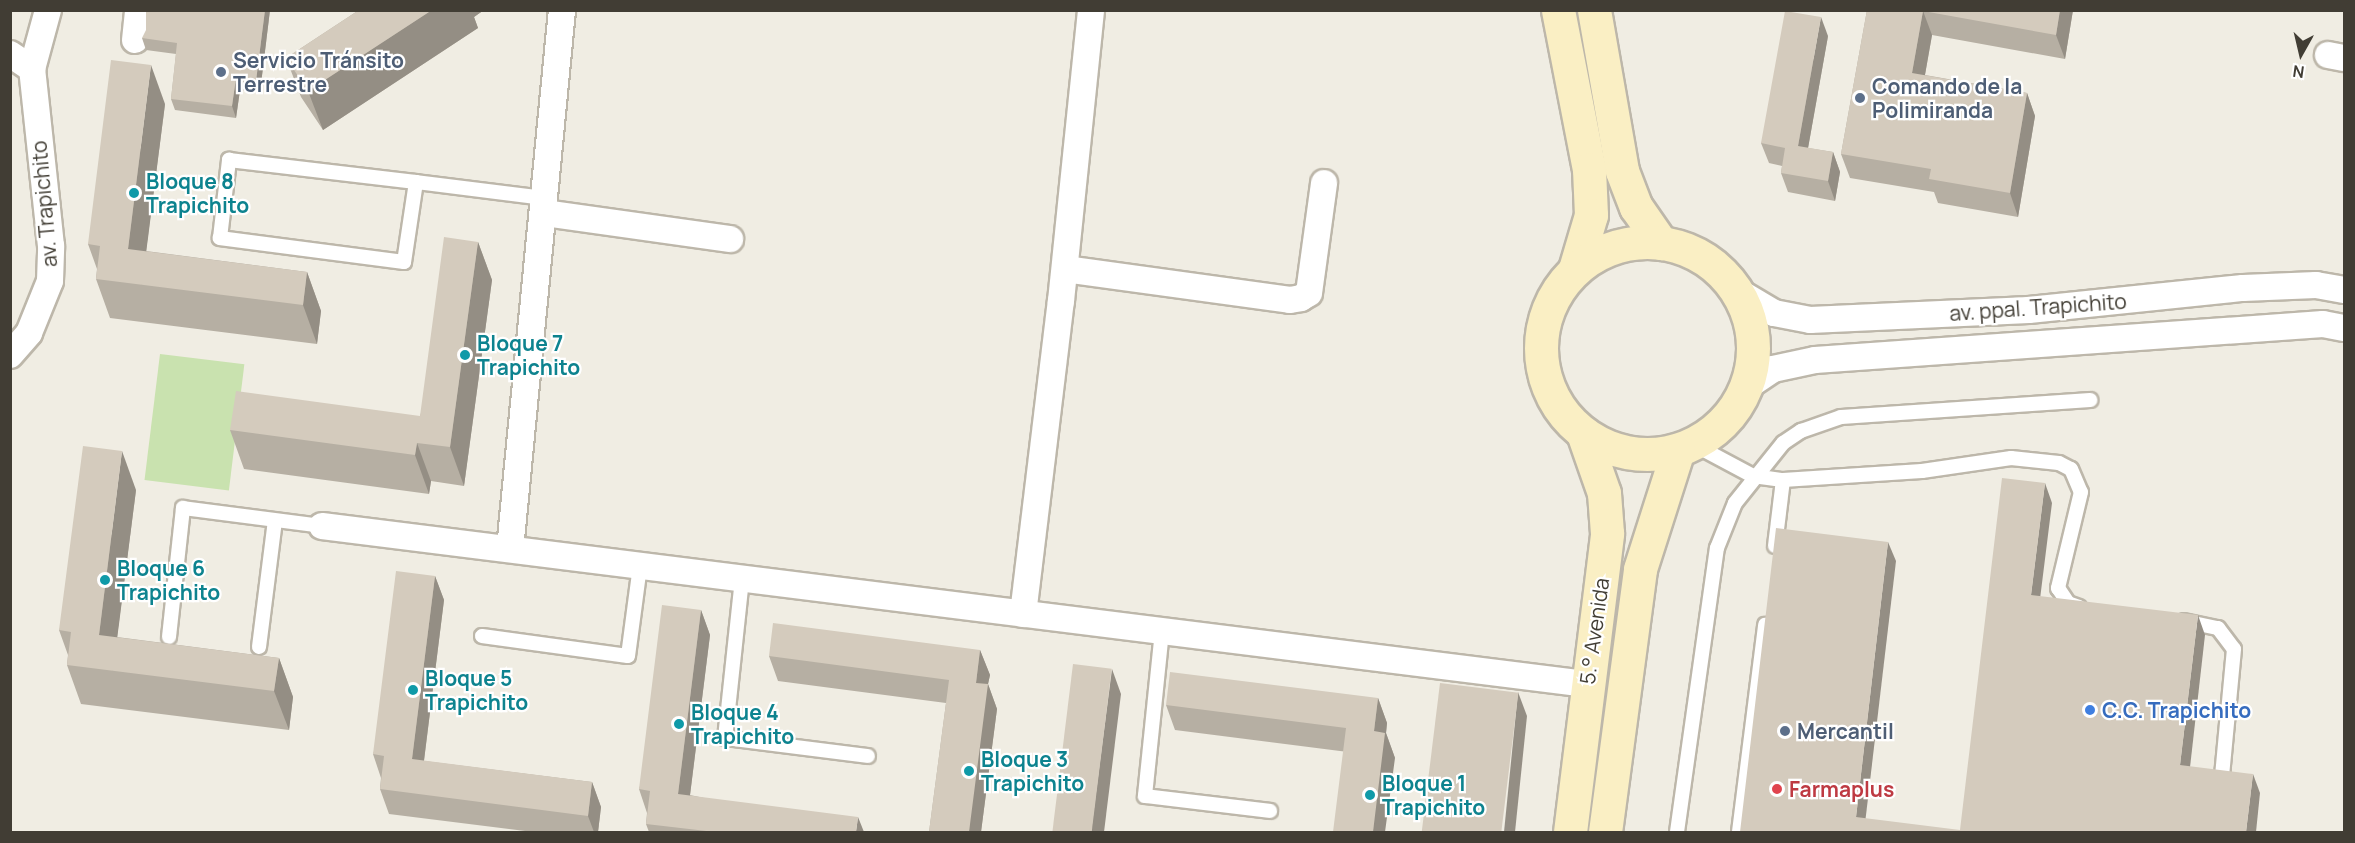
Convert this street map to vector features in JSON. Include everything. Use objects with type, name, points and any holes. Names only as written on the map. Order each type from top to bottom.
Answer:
[{"type":"street","points":[[10,54],[32,69],[48,10]]},
{"type":"street","points":[[135,40],[138,10]]},
{"type":"street","points":[[510,549],[562,10]]},
{"type":"street","points":[[1023,614],[1065,269],[1091,10]]},
{"type":"street","points":[[1558,10],[1589,169],[1591,215],[1575,269]]},
{"type":"street","points":[[1594,10],[1622,171],[1636,207],[1661,243]]},
{"type":"street","name":"av. Trapichito","points":[[10,355],[29,333],[50,281],[51,246],[32,69]]},
{"type":"street","points":[[1065,269],[1290,300],[1300,298],[1309,293],[1324,183]]},
{"type":"street","points":[[544,205],[730,239]]},
{"type":"street","points":[[1630,243],[1661,243],[1690,251],[1708,262],[1737,291],[1750,319],[1754,349],[1745,388],[1717,428],[1686,447],[1629,453],[1583,433],[1564,415],[1549,392],[1542,367],[1540,340],[1546,314],[1557,289],[1575,269],[1600,252],[1630,243]]},
{"type":"street","name":"av. ppal. Trapichito","points":[[1737,291],[1774,313],[1810,320],[2029,310],[2243,288],[2316,285],[2344,290]]},
{"type":"street","name":"av. ppal. Trapichito","points":[[1745,388],[1773,369],[1815,360],[2323,324],[2344,327]]},
{"type":"street","name":"5.° Avenida","points":[[1570,832],[1607,533],[1604,494],[1583,433]]},
{"type":"street","name":"5.° Avenida","points":[[1605,832],[1640,569],[1686,447]]},
{"type":"street","points":[[322,526],[1587,684]]},
{"type":"lane","points":[[416,182],[404,262],[220,238],[229,159],[416,182],[544,205]]},
{"type":"lane","points":[[1677,832],[1717,548],[1735,502],[1753,476],[1783,443],[1811,427],[1841,417],[2090,400]]},
{"type":"lane","points":[[1686,447],[1753,476],[1783,480],[1922,471],[2012,458],[2059,463],[2072,470],[2081,492],[2058,588],[2068,603],[2098,609]]},
{"type":"lane","points":[[1773,562],[1783,480]]},
{"type":"lane","points":[[169,637],[183,508],[322,526]]},
{"type":"lane","points":[[259,647],[275,521]]},
{"type":"lane","points":[[482,636],[628,656],[640,566]]},
{"type":"lane","points":[[742,579],[724,738],[868,756]]},
{"type":"lane","points":[[1739,832],[1767,609]]},
{"type":"lane","points":[[2165,619],[2218,628],[2234,649],[2222,776]]},
{"type":"lane","points":[[1162,631],[1145,796],[1270,811]]},
{"type":"green space","points":[[160,354],[244,364],[229,490],[145,480]]},
{"type":"building","name":"Servicio Tránsito Terrestre","points":[[146,10],[265,10],[256,81],[236,78],[232,106],[171,99],[177,43],[142,38],[146,30]]},
{"type":"building","points":[[359,10],[432,10],[308,91],[286,58]]},
{"type":"building","points":[[1867,10],[2060,10],[2056,35],[1923,11],[1912,73],[2027,93],[2010,193],[1929,179],[1931,169],[1841,154]]},
{"type":"building","points":[[1785,11],[1821,17],[1798,146],[1833,152],[1828,181],[1781,173],[1785,148],[1761,143]]},
{"type":"building","points":[[111,60],[151,65],[128,249],[307,272],[303,305],[96,279],[100,246],[88,244]]},
{"type":"building","points":[[444,237],[478,242],[450,447],[417,443],[415,455],[230,430],[236,391],[420,416]]},
{"type":"building","points":[[83,446],[122,451],[99,635],[279,658],[274,691],[67,665],[71,632],[59,630]]},
{"type":"building","points":[[2002,478],[2045,483],[2031,595],[2198,615],[2180,765],[2253,774],[2246,832],[1740,832],[1776,528],[1888,542],[1856,817],[1960,830]]},
{"type":"building","points":[[396,571],[435,576],[412,759],[592,782],[588,816],[380,789],[384,756],[373,754]]},
{"type":"building","points":[[662,605],[701,610],[678,794],[858,817],[856,832],[715,832],[646,824],[650,791],[639,789]]},
{"type":"building","points":[[773,623],[980,650],[976,683],[988,684],[969,832],[929,832],[949,680],[769,656]]},
{"type":"building","points":[[1073,664],[1112,669],[1092,832],[1052,832]]},
{"type":"building","points":[[1170,672],[1378,698],[1374,731],[1385,733],[1373,832],[1333,832],[1346,728],[1166,705]]},
{"type":"building","points":[[1440,683],[1518,693],[1501,832],[1422,832]]},
{"type":"place","name":"Servicio Tránsito Terrestre","points":[[221,72]]},
{"type":"place","name":"Comando de la Polimiranda","points":[[1860,98]]},
{"type":"place","name":"Bloque 8 Trapichito","points":[[134,193]]},
{"type":"place","name":"Bloque 7 Trapichito","points":[[465,355]]},
{"type":"place","name":"Bloque 6 Trapichito","points":[[105,580]]},
{"type":"place","name":"Bloque 5 Trapichito","points":[[413,690]]},
{"type":"place","name":"C.C. Trapichito","points":[[2090,710]]},
{"type":"place","name":"Bloque 4 Trapichito","points":[[679,724]]},
{"type":"place","name":"Mercantil","points":[[1785,731]]},
{"type":"place","name":"Bloque 3 Trapichito","points":[[969,771]]},
{"type":"place","name":"Farmaplus","points":[[1777,789]]},
{"type":"place","name":"Bloque 1 Trapichito","points":[[1370,795]]}]
